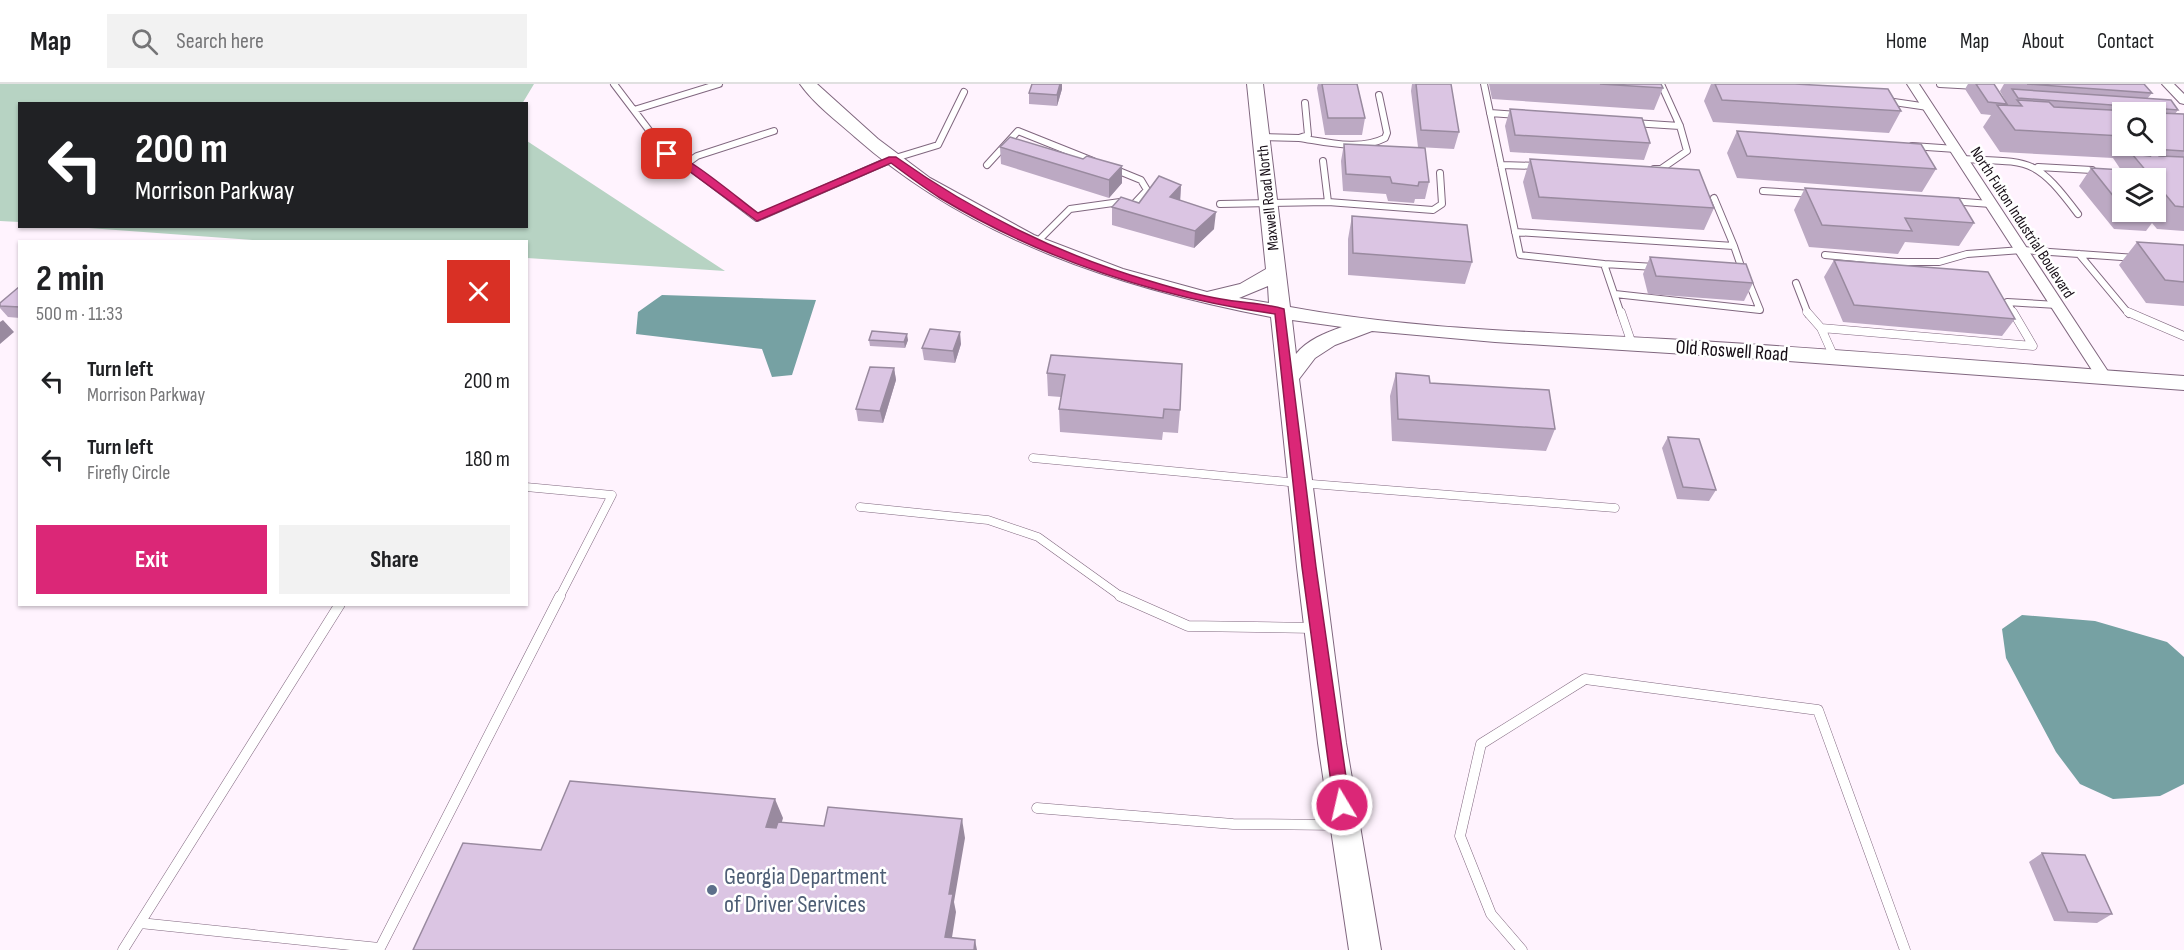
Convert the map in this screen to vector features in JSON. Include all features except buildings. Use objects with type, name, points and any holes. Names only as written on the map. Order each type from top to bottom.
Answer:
[{"type":"street","name":"Old Roswell Road","points":[[808,84],[892,159],[943,195],[1060,254],[1137,281],[1220,303],[1370,324],[2184,383]]},
{"type":"street","name":"Maxwell Road North","points":[[1255,84],[1317,628],[1365,950]]},
{"type":"street","name":"North Fulton Industrial Boulevard","points":[[1913,84],[2104,377]]},
{"type":"street","points":[[2168,84],[2184,101]]},
{"type":"street","points":[[1195,296],[1233,294],[1254,287],[1276,271]]},
{"type":"street","points":[[1288,378],[1308,352],[1328,340],[1370,324]]},
{"type":"lane","points":[[614,84],[667,154],[686,164],[757,218],[892,159],[938,145],[964,92]]},
{"type":"lane","points":[[634,110],[718,84]]},
{"type":"lane","points":[[1484,84],[1520,255],[1604,264],[1665,267]]},
{"type":"lane","points":[[1649,169],[1660,169],[1687,151],[1680,126],[1661,84]]},
{"type":"lane","points":[[1940,84],[1989,87]]},
{"type":"lane","points":[[1260,137],[1360,144],[1381,142],[1387,133],[1379,95]]},
{"type":"lane","points":[[1877,100],[1928,107]]},
{"type":"lane","points":[[1299,138],[1308,135],[1305,103]]},
{"type":"lane","points":[[1490,113],[1526,116]]},
{"type":"lane","points":[[1621,122],[1680,126]]},
{"type":"lane","points":[[686,164],[697,156],[774,131]]},
{"type":"lane","points":[[987,165],[1018,131],[1100,164]]},
{"type":"lane","points":[[1909,146],[2035,167],[2092,170]]},
{"type":"lane","points":[[1323,160],[1328,202]]},
{"type":"lane","points":[[1501,165],[1546,166]]},
{"type":"lane","points":[[2035,167],[2045,173],[2078,214]]},
{"type":"lane","points":[[1036,243],[1070,209],[1120,202],[1132,206],[1147,190],[1141,180],[1110,168]]},
{"type":"lane","points":[[1220,204],[1328,202],[1433,210],[1442,204],[1440,173]]},
{"type":"lane","points":[[1763,190],[1820,194]]},
{"type":"lane","points":[[1615,294],[1760,310],[1714,198]]},
{"type":"lane","points":[[1946,201],[1991,204]]},
{"type":"lane","points":[[1515,232],[1734,246]]},
{"type":"lane","points":[[1825,255],[1898,262],[1939,262],[1967,254],[2022,250],[2149,259]]},
{"type":"lane","points":[[2079,254],[2130,315],[2184,336]]},
{"type":"lane","points":[[1604,264],[1632,344]]},
{"type":"lane","points":[[1733,272],[1744,272]]},
{"type":"lane","points":[[1796,283],[1808,312],[1821,328],[1834,357]]},
{"type":"lane","points":[[1821,328],[2033,346],[2007,302],[2058,305]]},
{"type":"lane","points":[[1032,458],[1299,483],[1615,508]]},
{"type":"lane","points":[[140,923],[379,949],[612,495],[528,487]]},
{"type":"lane","points":[[860,507],[988,520],[1038,537],[1121,597],[1188,626],[1317,628]]},
{"type":"lane","points":[[123,950],[339,606]]},
{"type":"lane","points":[[1522,950],[1491,914],[1460,836],[1481,744],[1585,679],[1818,710],[1905,950]]},
{"type":"lane","points":[[1037,808],[1233,824],[1346,825]]},
{"type":"green space","points":[[0,84],[534,84],[523,102],[18,102],[18,222],[0,221]]},
{"type":"green space","points":[[528,142],[725,271],[528,258],[528,240],[254,240],[89,228],[528,228]]},
{"type":"water","points":[[662,295],[816,300],[792,375],[772,377],[762,349],[636,334],[638,312]]},
{"type":"water","points":[[2022,615],[2095,621],[2167,642],[2184,657],[2184,784],[2160,796],[2113,799],[2080,784],[2056,752],[2006,658],[2002,629]]},
{"type":"place","name":"Georgia Department of Driver Services","points":[[712,890]]},
{"type":"route","points":[[667,154],[686,164],[757,218],[892,159],[943,195],[988,220],[1060,254],[1146,284],[1220,303],[1280,311],[1309,567],[1342,805]]}]
